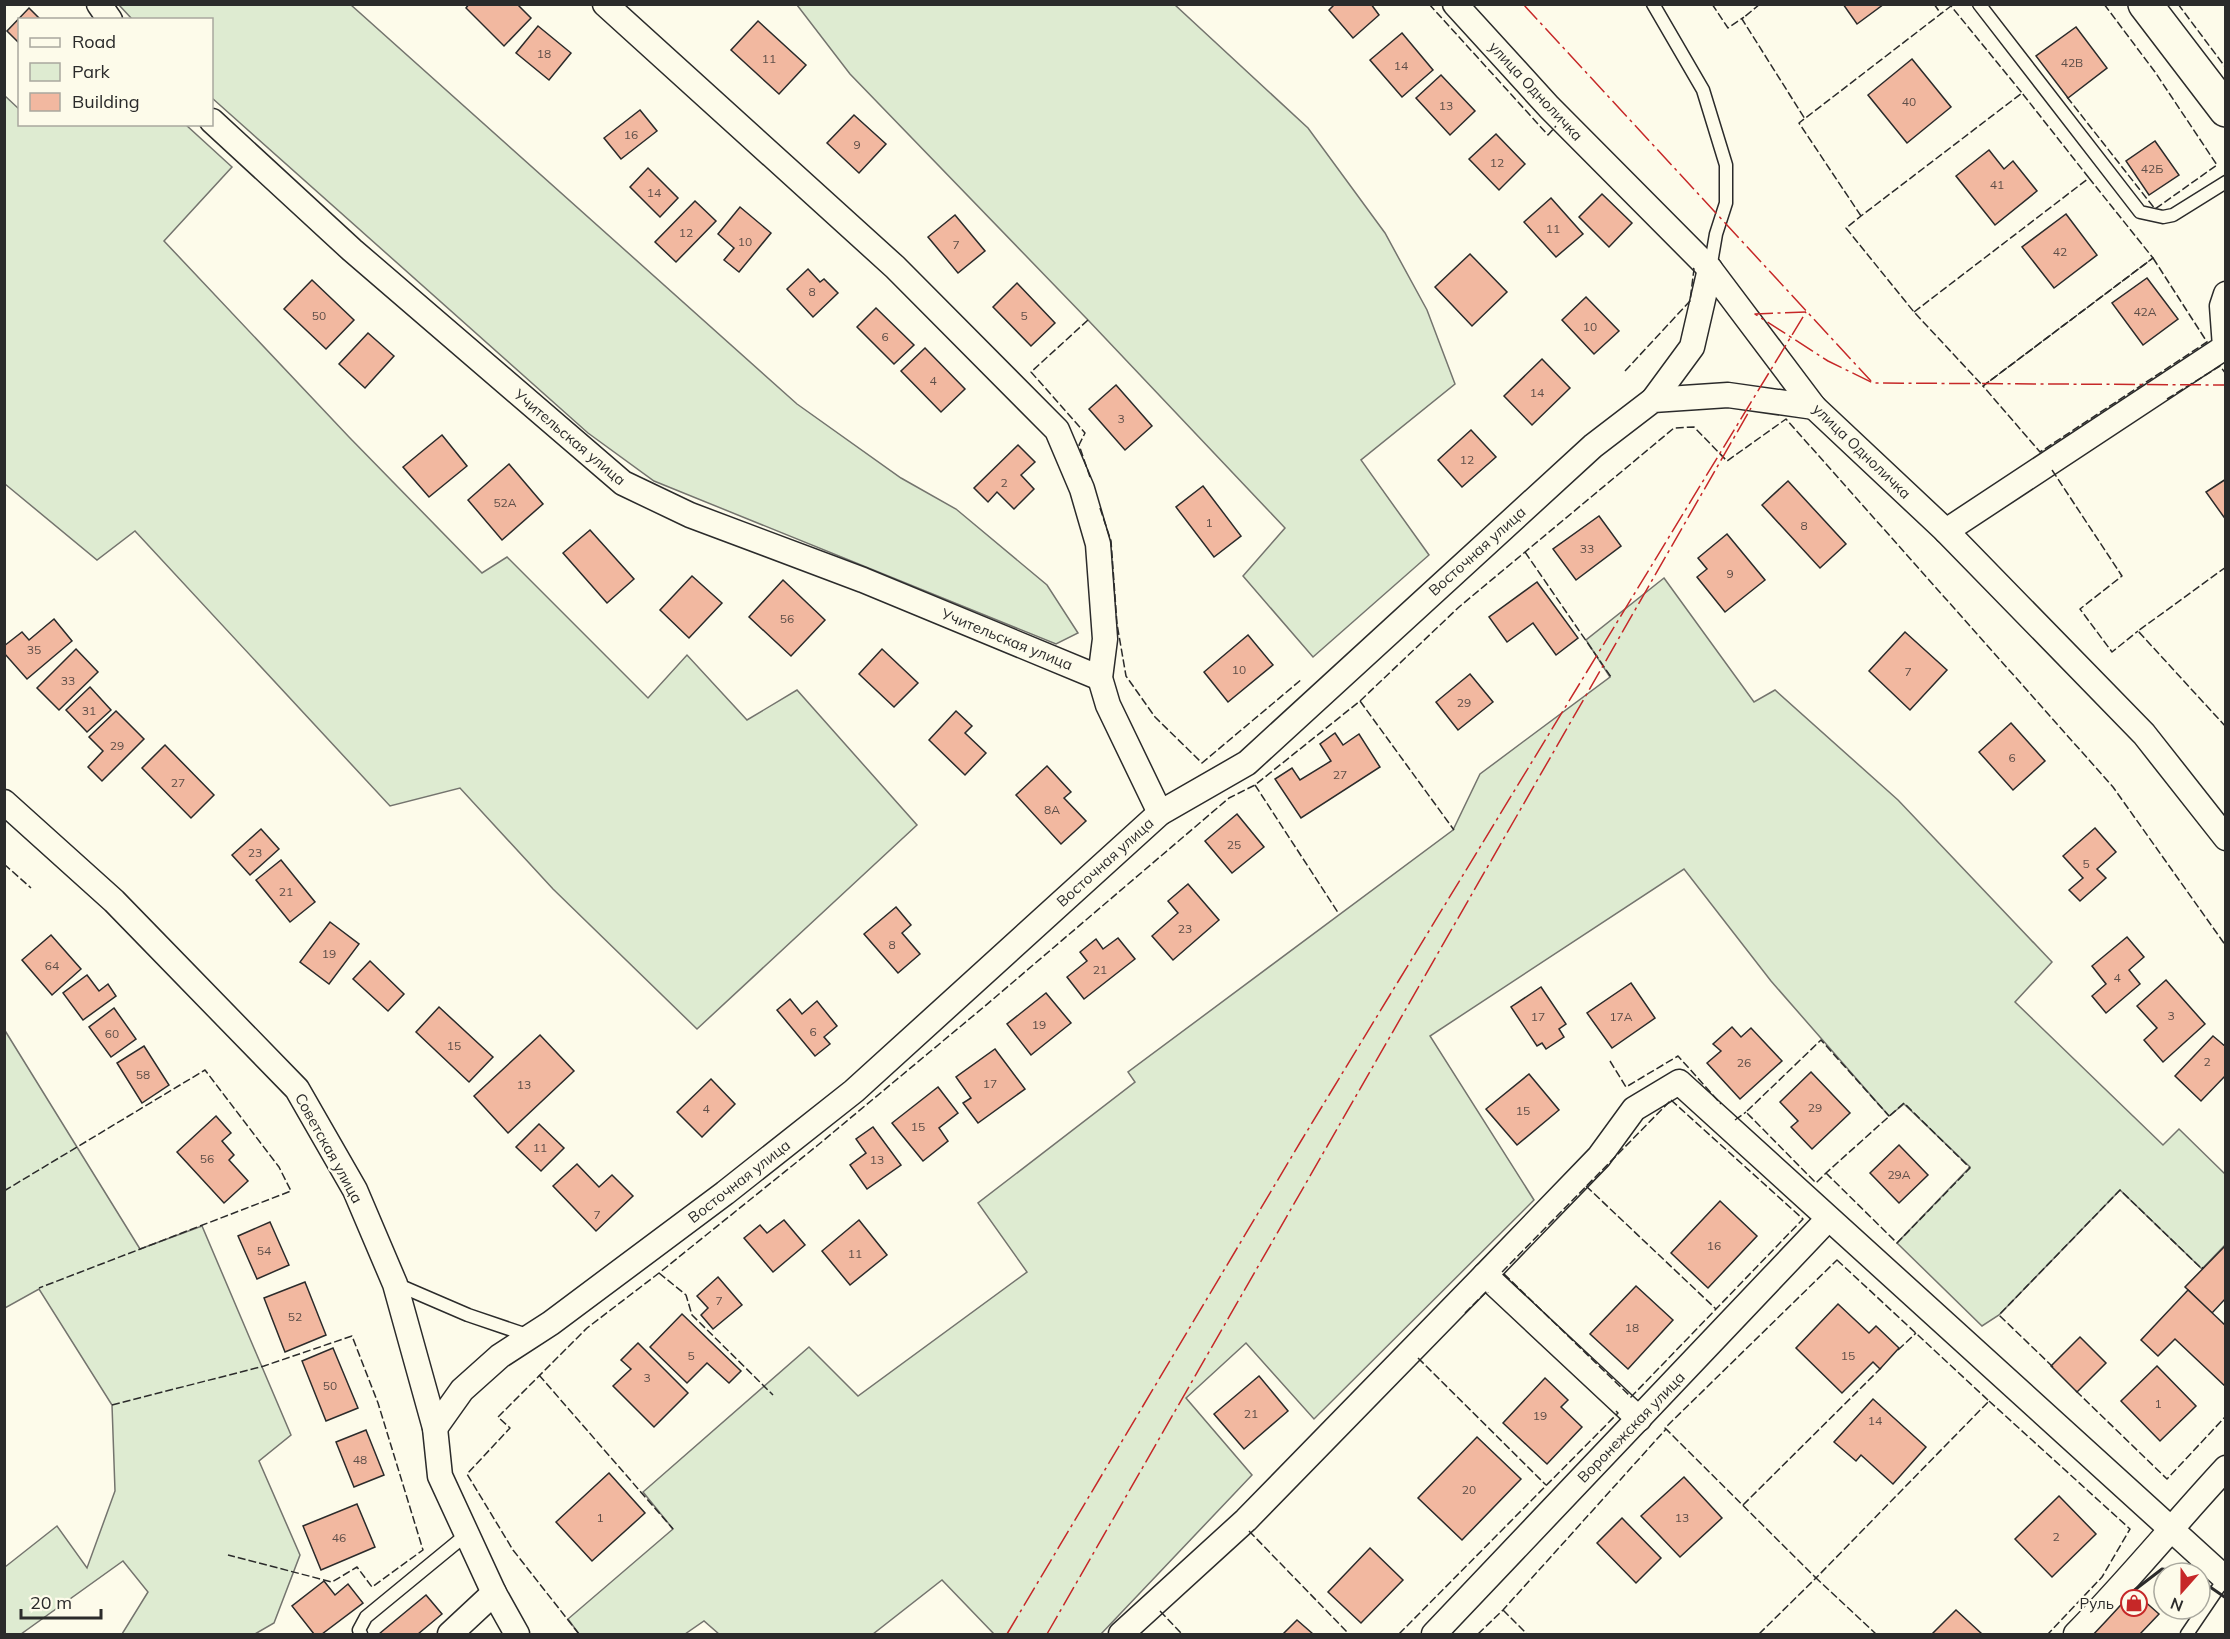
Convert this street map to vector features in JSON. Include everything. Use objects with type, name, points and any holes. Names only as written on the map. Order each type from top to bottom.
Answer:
[{"type":"street","points":[[99,4],[109,18]]},
{"type":"street","points":[[605,4],[895,267],[1057,430],[1082,489],[1098,544],[1105,639],[1100,678],[1108,705],[1160,813]]},
{"type":"street","name":"улица Одноличка","points":[[1455,4],[1549,106],[1710,269],[1814,407],[1946,531],[2144,734],[2226,838]]},
{"type":"street","points":[[2145,4],[2226,110]]},
{"type":"street","name":"Учительская улица","points":[[213,122],[352,250],[622,483],[690,515],[863,580],[1100,678]]},
{"type":"street","name":"Восточная улица","points":[[435,1428],[462,1390],[500,1356],[551,1323],[725,1193],[854,1091],[1160,813],[1247,763],[1593,446],[1653,400],[1692,347],[1710,269]]},
{"type":"street","points":[[1946,531],[2225,347],[2222,306],[2226,294]]},
{"type":"street","points":[[1653,400],[1728,395],[1814,407]]},
{"type":"street","name":"Советская улица","points":[[4,802],[114,901],[297,1089],[355,1190],[395,1284],[435,1428],[440,1476],[494,1593],[517,1635]]},
{"type":"street","points":[[1121,1635],[1246,1520],[1599,1157],[1634,1110],[1679,1082],[2225,1578]]},
{"type":"street","name":"Воронежская улица","points":[[1434,1635],[1828,1219]]},
{"type":"street","points":[[1485,1275],[1639,1419]]},
{"type":"street","points":[[2076,1635],[2226,1468]]},
{"type":"street","points":[[450,1635],[494,1593]]},
{"type":"lane","points":[[1653,4],[1703,90],[1726,165],[1726,203],[1716,234],[1710,269]]},
{"type":"lane","points":[[1979,4],[2140,212],[2163,217],[2173,216],[2226,182]]},
{"type":"lane","points":[[395,1284],[468,1315],[530,1336]]},
{"type":"lane","points":[[361,1635],[359,1630],[366,1617],[467,1534]]},
{"type":"lane","points":[[2187,1635],[2225,1578]]},
{"type":"green space","points":[[119,5],[351,5],[797,404],[901,478],[956,509],[1047,585],[1078,633],[1056,644],[654,481],[588,433],[213,99],[213,18],[131,18]]},
{"type":"green space","points":[[797,5],[1175,5],[1308,128],[1385,233],[1427,310],[1455,384],[1361,460],[1429,555],[1313,657],[1243,576],[1285,528],[850,74]]},
{"type":"green space","points":[[4,95],[18,108],[18,126],[187,126],[232,167],[164,241],[349,437],[482,573],[507,557],[648,698],[687,655],[747,720],[797,690],[917,825],[697,1029],[553,889],[460,788],[390,806],[135,531],[97,560],[5,484]]},
{"type":"green space","points":[[1664,578],[1754,702],[1775,690],[1898,800],[2052,962],[2015,1002],[2163,1145],[2179,1129],[2225,1174],[2225,1245],[2202,1269],[2120,1190],[1999,1315],[1982,1326],[1897,1243],[1970,1167],[1904,1104],[1889,1116],[1771,981],[1684,869],[1430,1036],[1534,1200],[1314,1419],[1246,1343],[1186,1398],[1252,1475],[1101,1634],[994,1634],[942,1580],[873,1634],[719,1634],[704,1621],[685,1634],[579,1634],[568,1619],[673,1529],[643,1492],[809,1347],[858,1396],[1027,1272],[978,1203],[1135,1082],[1128,1072],[1453,830],[1480,774],[1610,677],[1586,640]]},
{"type":"green space","points":[[4,1029],[140,1249],[202,1226],[291,1435],[259,1461],[300,1555],[274,1623],[255,1634],[122,1634],[148,1592],[123,1561],[21,1634],[5,1634],[5,1567],[57,1526],[87,1568],[115,1491],[112,1405],[39,1289],[5,1308]]},
{"type":"building","points":[[469,4],[517,4],[531,18],[504,46],[466,8]]},
{"type":"building","points":[[1335,4],[1371,4],[1379,15],[1353,38],[1329,10]]},
{"type":"building","points":[[1843,4],[1884,4],[1857,24]]},
{"type":"building","points":[[29,8],[39,18],[19,18]]},
{"type":"building","points":[[18,20],[18,42],[7,31]]},
{"type":"building","points":[[758,21],[806,65],[779,94],[731,50]]},
{"type":"building","points":[[538,26],[571,53],[549,80],[516,53]]},
{"type":"building","points":[[2076,27],[2107,68],[2068,98],[2036,56]]},
{"type":"building","points":[[1402,33],[1433,70],[1402,97],[1370,60]]},
{"type":"building","points":[[1912,59],[1951,107],[1907,143],[1868,95]]},
{"type":"building","points":[[1441,75],[1475,111],[1450,135],[1416,98]]},
{"type":"building","points":[[640,110],[657,131],[621,159],[604,138]]},
{"type":"building","points":[[854,115],[886,144],[859,173],[827,143]]},
{"type":"building","points":[[1496,134],[1525,164],[1499,190],[1469,159]]},
{"type":"building","points":[[2155,141],[2179,175],[2149,195],[2126,161]]},
{"type":"building","points":[[1989,150],[2004,169],[2013,161],[2037,191],[1995,225],[1956,176]]},
{"type":"building","points":[[648,168],[678,198],[660,217],[630,187]]},
{"type":"building","points":[[1602,194],[1632,223],[1609,247],[1579,217]]},
{"type":"building","points":[[1551,198],[1583,234],[1556,257],[1524,222]]},
{"type":"building","points":[[695,201],[716,221],[676,262],[655,242]]},
{"type":"building","points":[[740,207],[771,233],[739,272],[724,260],[734,248],[718,234]]},
{"type":"building","points":[[2066,214],[2097,255],[2054,288],[2022,247]]},
{"type":"building","points":[[955,215],[985,251],[958,273],[928,237]]},
{"type":"building","points":[[1470,254],[1507,292],[1472,326],[1435,287]]},
{"type":"building","points":[[808,269],[820,282],[824,279],[838,293],[813,317],[787,289]]},
{"type":"building","points":[[2147,278],[2178,319],[2143,345],[2112,303]]},
{"type":"building","points":[[312,280],[354,320],[326,349],[284,309]]},
{"type":"building","points":[[1017,283],[1055,323],[1031,346],[993,307]]},
{"type":"building","points":[[1586,297],[1619,331],[1594,354],[1562,320]]},
{"type":"building","points":[[876,308],[914,345],[894,364],[857,327]]},
{"type":"building","points":[[368,333],[394,356],[365,388],[339,364]]},
{"type":"building","points":[[925,348],[965,389],[941,412],[901,371]]},
{"type":"building","points":[[1542,359],[1570,388],[1532,425],[1504,396]]},
{"type":"building","points":[[1116,385],[1152,426],[1125,450],[1089,409]]},
{"type":"building","points":[[1471,430],[1496,457],[1462,487],[1438,460]]},
{"type":"building","points":[[442,435],[467,466],[429,497],[403,467]]},
{"type":"building","points":[[1018,445],[1035,462],[1021,475],[1034,489],[1014,509],[997,492],[988,502],[974,488]]},
{"type":"building","points":[[509,464],[543,504],[502,540],[468,500]]},
{"type":"building","points":[[2226,479],[2226,520],[2206,492]]},
{"type":"building","points":[[1788,481],[1846,544],[1820,568],[1762,505]]},
{"type":"building","points":[[1203,486],[1241,536],[1214,557],[1176,507]]},
{"type":"building","points":[[1599,516],[1621,546],[1576,580],[1553,549]]},
{"type":"building","points":[[590,530],[634,579],[607,603],[563,553]]},
{"type":"building","points":[[1727,534],[1765,580],[1725,612],[1697,577],[1707,569],[1698,558]]},
{"type":"building","points":[[692,576],[722,603],[689,638],[660,610]]},
{"type":"building","points":[[783,580],[825,620],[791,656],[749,617]]},
{"type":"building","points":[[1537,582],[1578,638],[1556,655],[1533,623],[1507,642],[1489,617]]},
{"type":"building","points":[[54,619],[72,641],[27,679],[4,653],[4,646],[22,632],[29,640]]},
{"type":"building","points":[[1905,632],[1947,670],[1910,710],[1869,671]]},
{"type":"building","points":[[1248,635],[1273,665],[1228,702],[1204,672]]},
{"type":"building","points":[[76,649],[98,672],[59,710],[37,688]]},
{"type":"building","points":[[882,649],[918,683],[894,707],[859,674]]},
{"type":"building","points":[[1470,674],[1493,702],[1458,730],[1436,702]]},
{"type":"building","points":[[90,687],[111,710],[87,732],[66,710]]},
{"type":"building","points":[[116,711],[144,739],[102,781],[88,767],[103,751],[89,737]]},
{"type":"building","points":[[956,711],[972,726],[965,733],[986,753],[965,775],[929,740]]},
{"type":"building","points":[[2011,723],[2045,761],[2013,790],[1979,752]]},
{"type":"building","points":[[1335,733],[1343,745],[1359,734],[1380,767],[1301,818],[1275,779],[1292,768],[1300,780],[1331,761],[1320,744]]},
{"type":"building","points":[[165,745],[214,795],[191,818],[142,768]]},
{"type":"building","points":[[1047,766],[1071,792],[1064,798],[1086,821],[1061,844],[1016,795]]},
{"type":"building","points":[[1237,814],[1264,847],[1232,873],[1205,841]]},
{"type":"building","points":[[2095,828],[2116,852],[2097,869],[2106,878],[2080,901],[2069,890],[2083,878],[2063,856]]},
{"type":"building","points":[[261,829],[279,849],[250,875],[232,855]]},
{"type":"building","points":[[281,860],[315,902],[290,922],[256,880]]},
{"type":"building","points":[[1188,884],[1219,920],[1173,960],[1152,936],[1178,913],[1168,901]]},
{"type":"building","points":[[896,907],[911,925],[902,933],[920,954],[898,973],[864,934]]},
{"type":"building","points":[[330,922],[359,944],[329,984],[300,962]]},
{"type":"building","points":[[51,935],[81,969],[52,995],[22,960]]},
{"type":"building","points":[[2127,937],[2144,957],[2129,970],[2140,984],[2106,1013],[2092,996],[2106,984],[2092,966]]},
{"type":"building","points":[[1118,938],[1135,959],[1084,999],[1067,977],[1087,961],[1080,952],[1096,939],[1103,949]]},
{"type":"building","points":[[370,961],[404,994],[388,1011],[353,979]]},
{"type":"building","points":[[87,975],[99,991],[108,984],[116,996],[83,1020],[63,993]]},
{"type":"building","points":[[2166,980],[2205,1024],[2163,1062],[2144,1040],[2157,1028],[2137,1006]]},
{"type":"building","points":[[1631,983],[1655,1018],[1612,1048],[1587,1013]]},
{"type":"building","points":[[1541,987],[1566,1024],[1559,1029],[1564,1037],[1546,1049],[1542,1043],[1537,1046],[1511,1007]]},
{"type":"building","points":[[1046,993],[1071,1023],[1031,1055],[1007,1024]]},
{"type":"building","points":[[790,999],[802,1014],[817,1001],[837,1026],[824,1037],[830,1044],[815,1056],[777,1010]]},
{"type":"building","points":[[439,1007],[493,1057],[469,1082],[416,1032]]},
{"type":"building","points":[[114,1008],[136,1039],[111,1057],[89,1027]]},
{"type":"building","points":[[1732,1027],[1741,1037],[1751,1028],[1782,1061],[1740,1099],[1707,1063],[1721,1051],[1713,1044]]},
{"type":"building","points":[[540,1035],[574,1071],[508,1133],[474,1096]]},
{"type":"building","points":[[2213,1036],[2226,1047],[2226,1075],[2201,1101],[2175,1076]]},
{"type":"building","points":[[144,1046],[169,1085],[142,1103],[117,1063]]},
{"type":"building","points":[[995,1049],[1025,1089],[978,1123],[963,1103],[971,1098],[956,1077]]},
{"type":"building","points":[[1811,1072],[1850,1113],[1812,1149],[1791,1127],[1798,1121],[1780,1102]]},
{"type":"building","points":[[1529,1074],[1559,1110],[1517,1145],[1486,1109]]},
{"type":"building","points":[[711,1079],[735,1104],[702,1137],[677,1112]]},
{"type":"building","points":[[938,1087],[958,1113],[939,1128],[948,1141],[923,1161],[892,1123]]},
{"type":"building","points":[[216,1116],[231,1133],[222,1141],[234,1155],[229,1160],[248,1181],[224,1203],[177,1152]]},
{"type":"building","points":[[539,1124],[564,1148],[541,1171],[516,1147]]},
{"type":"building","points":[[873,1127],[901,1165],[867,1189],[850,1165],[866,1153],[856,1139]]},
{"type":"building","points":[[1899,1145],[1928,1175],[1899,1203],[1870,1173]]},
{"type":"building","points":[[577,1164],[599,1187],[612,1175],[633,1196],[596,1231],[553,1186]]},
{"type":"building","points":[[1720,1201],[1757,1236],[1708,1288],[1671,1253]]},
{"type":"building","points":[[784,1220],[805,1245],[773,1272],[744,1238],[760,1225],[767,1233]]},
{"type":"building","points":[[859,1220],[887,1255],[850,1285],[822,1251]]},
{"type":"building","points":[[270,1222],[289,1265],[257,1279],[238,1236]]},
{"type":"building","points":[[2226,1245],[2226,1298],[2212,1313],[2185,1287]]},
{"type":"building","points":[[718,1277],[742,1305],[713,1329],[701,1315],[708,1308],[697,1296]]},
{"type":"building","points":[[305,1282],[326,1335],[285,1352],[264,1298]]},
{"type":"building","points":[[1636,1286],[1673,1320],[1628,1369],[1590,1334]]},
{"type":"building","points":[[2188,1290],[2226,1326],[2226,1387],[2175,1339],[2158,1356],[2141,1340]]},
{"type":"building","points":[[1838,1304],[1869,1333],[1876,1326],[1899,1348],[1880,1369],[1873,1362],[1842,1393],[1796,1348]]},
{"type":"building","points":[[682,1314],[741,1371],[729,1383],[707,1363],[687,1383],[650,1347]]},
{"type":"building","points":[[2080,1337],[2106,1363],[2077,1392],[2051,1366]]},
{"type":"building","points":[[638,1343],[688,1393],[654,1427],[613,1386],[631,1369],[621,1360]]},
{"type":"building","points":[[333,1348],[358,1408],[326,1421],[302,1361]]},
{"type":"building","points":[[2157,1366],[2196,1406],[2160,1441],[2121,1401]]},
{"type":"building","points":[[1259,1376],[1288,1411],[1244,1449],[1214,1414]]},
{"type":"building","points":[[1545,1378],[1568,1400],[1561,1407],[1582,1427],[1547,1464],[1503,1423]]},
{"type":"building","points":[[1873,1399],[1926,1447],[1893,1484],[1861,1455],[1856,1461],[1834,1442]]},
{"type":"building","points":[[366,1430],[384,1475],[354,1487],[336,1442]]},
{"type":"building","points":[[1477,1437],[1521,1479],[1462,1540],[1418,1498]]},
{"type":"building","points":[[609,1473],[645,1513],[592,1561],[556,1522]]},
{"type":"building","points":[[1684,1477],[1722,1518],[1680,1557],[1641,1516]]},
{"type":"building","points":[[2059,1496],[2096,1534],[2052,1577],[2015,1539]]},
{"type":"building","points":[[357,1504],[375,1547],[321,1570],[303,1526]]},
{"type":"building","points":[[1622,1518],[1661,1558],[1636,1583],[1597,1543]]},
{"type":"building","points":[[1370,1548],[1403,1580],[1361,1623],[1328,1592]]},
{"type":"building","points":[[324,1581],[335,1595],[348,1584],[363,1603],[322,1634],[314,1634],[292,1606]]},
{"type":"building","name":"Руль","points":[[2133,1591],[2152,1608],[2152,1621],[2140,1634],[2093,1634]]},
{"type":"building","points":[[426,1595],[442,1614],[418,1634],[379,1634]]},
{"type":"building","points":[[1956,1610],[1982,1634],[1932,1634]]},
{"type":"building","points":[[1297,1620],[1313,1634],[1283,1634]]},
{"type":"fence","points":[[1429,4],[1548,135],[1556,126]]},
{"type":"fence","points":[[1712,4],[1728,28],[1744,17]]},
{"type":"fence","points":[[1760,4],[1742,19],[1805,119]]},
{"type":"fence","points":[[1934,4],[1941,14]]},
{"type":"fence","points":[[2067,97],[2155,209],[2217,165],[2155,72],[2104,4]]},
{"type":"fence","points":[[2178,4],[2226,68]]},
{"type":"fence","points":[[1861,216],[1799,123],[1951,6],[2022,93]]},
{"type":"fence","points":[[1914,312],[2089,178],[2153,258],[1983,386],[1914,312],[1846,228],[1861,216],[2022,93],[2089,178]]},
{"type":"fence","points":[[2153,258],[2207,342],[2040,452],[1983,386],[2153,258]]},
{"type":"fence","points":[[1625,371],[1690,301],[1694,269],[1691,266]]},
{"type":"fence","points":[[1088,320],[1031,372],[1085,433],[1079,445],[1091,480]]},
{"type":"fence","points":[[2167,399],[2220,366],[2226,374]]},
{"type":"fence","points":[[579,1634],[513,1550],[467,1474],[510,1428],[498,1417],[587,1328],[818,1145],[1229,798],[1255,785],[1360,701],[1459,607],[1674,428],[1694,427],[1727,461],[1786,419],[2113,787],[2226,946]]},
{"type":"fence","points":[[2052,470],[2122,576],[2080,609],[2112,652],[2138,631]]},
{"type":"fence","points":[[1100,508],[1111,541],[1117,624],[1126,676],[1155,717],[1202,763],[1302,679]]},
{"type":"fence","points":[[1525,552],[1611,677]]},
{"type":"fence","points":[[2226,567],[2138,631],[2226,727]]},
{"type":"fence","points":[[1360,701],[1454,830]]},
{"type":"fence","points":[[1255,785],[1339,914]]},
{"type":"fence","points":[[4,864],[31,888]]},
{"type":"fence","points":[[1826,1173],[1897,1243],[1970,1168],[1904,1103],[1826,1173],[1816,1183],[1746,1112],[1821,1040],[1889,1116]]},
{"type":"fence","points":[[1610,1061],[1626,1087],[1678,1056],[1721,1104]]},
{"type":"fence","points":[[4,1191],[205,1070],[279,1167],[291,1191],[39,1288]]},
{"type":"fence","points":[[1671,1100],[1803,1219],[1631,1397],[1502,1272],[1671,1100]]},
{"type":"fence","points":[[1735,1120],[1746,1112]]},
{"type":"fence","points":[[1586,1186],[1716,1309]]},
{"type":"fence","points":[[2053,1367],[1999,1315],[2120,1190],[2202,1269],[2203,1267]]},
{"type":"fence","points":[[1837,1260],[1989,1401],[1816,1578],[1665,1428],[1837,1260]]},
{"type":"fence","points":[[659,1273],[686,1295],[692,1315],[773,1395]]},
{"type":"fence","points":[[1465,1313],[1487,1291],[1488,1293]]},
{"type":"fence","points":[[1898,1350],[1916,1333]]},
{"type":"fence","points":[[112,1405],[264,1366],[352,1336],[378,1403],[423,1550],[372,1587],[357,1567],[332,1582],[228,1555]]},
{"type":"fence","points":[[1418,1358],[1546,1485]]},
{"type":"fence","points":[[1743,1505],[1881,1368]]},
{"type":"fence","points":[[539,1375],[673,1529]]},
{"type":"fence","points":[[2076,1391],[2167,1479],[2226,1416]]},
{"type":"fence","points":[[1989,1401],[2130,1529],[2102,1577],[2048,1634]]},
{"type":"fence","points":[[1399,1634],[1618,1413],[1616,1411]]},
{"type":"fence","points":[[1478,1634],[1503,1610],[1666,1429]]},
{"type":"fence","points":[[1249,1531],[1349,1634]]},
{"type":"fence","points":[[1815,1577],[1876,1634]]},
{"type":"fence","points":[[1759,1634],[1816,1578]]},
{"type":"fence","points":[[1503,1610],[1527,1634]]},
{"type":"fence","points":[[1160,1611],[1182,1634]]},
{"type":"wall","points":[[2132,1592],[2152,1577]]},
{"type":"wall","points":[[2212,1588],[2226,1598]]},
{"type":"power","points":[[1523,4],[1871,381]]},
{"type":"power","points":[[1806,312],[1755,314],[1828,361],[1873,383],[2226,385]]},
{"type":"power","points":[[1007,1634],[1301,1141],[1806,312]]},
{"type":"power","points":[[1047,1634],[1751,408]]},
{"type":"place","name":"Руль","points":[[2134,1603]]}]
